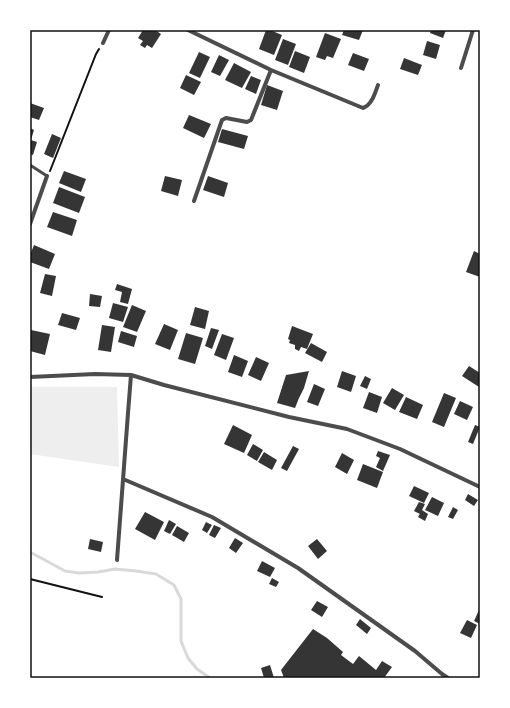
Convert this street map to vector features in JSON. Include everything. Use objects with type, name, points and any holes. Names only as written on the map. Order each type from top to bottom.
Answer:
[{"type":"street","points":[[103,43],[108,30]]},
{"type":"street","points":[[188,30],[271,70],[363,108],[368,106],[378,86]]},
{"type":"street","points":[[461,68],[473,30]]},
{"type":"street","points":[[194,201],[222,120],[226,118],[247,122],[251,120],[271,70]]},
{"type":"street","points":[[30,224],[48,176]]},
{"type":"street","points":[[30,376],[95,374],[131,375],[289,417],[347,429],[400,449],[480,487]]},
{"type":"street","points":[[117,560],[131,375]]},
{"type":"street","points":[[123,479],[212,517],[298,568],[415,651],[448,678]]},
{"type":"lane","points":[[30,165],[48,176]]},
{"type":"path","points":[[48,176],[96,54],[103,43]]},
{"type":"path","points":[[30,579],[102,597]]},
{"type":"shaded area","points":[[30,387],[117,387],[119,467],[30,454]]},
{"type":"building","points":[[143,30],[155,30],[161,34],[152,48],[147,45],[145,48],[140,45],[143,41],[138,38]]},
{"type":"building","points":[[266,30],[282,35],[274,55],[259,49]]},
{"type":"building","points":[[344,30],[363,30],[359,40],[342,35]]},
{"type":"building","points":[[431,30],[446,30],[443,38],[430,33]]},
{"type":"building","points":[[325,33],[341,39],[333,58],[327,56],[325,60],[316,57]]},
{"type":"building","points":[[283,39],[296,44],[288,65],[275,60]]},
{"type":"building","points":[[427,41],[440,45],[436,59],[423,55]]},
{"type":"building","points":[[295,51],[310,57],[304,73],[289,67]]},
{"type":"building","points":[[199,52],[210,57],[200,78],[189,73]]},
{"type":"building","points":[[353,53],[369,59],[364,71],[348,65]]},
{"type":"building","points":[[219,55],[229,60],[220,76],[211,72]]},
{"type":"building","points":[[404,58],[422,65],[418,75],[400,69]]},
{"type":"building","points":[[234,63],[251,72],[242,88],[225,80]]},
{"type":"building","points":[[186,75],[201,82],[194,95],[180,88]]},
{"type":"building","points":[[251,76],[261,80],[256,94],[245,89]]},
{"type":"building","points":[[267,85],[283,91],[277,110],[261,105]]},
{"type":"building","points":[[30,103],[44,108],[39,120],[30,117]]},
{"type":"building","points":[[189,115],[211,124],[204,138],[183,128]]},
{"type":"building","points":[[30,128],[34,130],[31,140],[37,142],[33,155],[30,154]]},
{"type":"building","points":[[222,129],[248,136],[244,149],[218,142]]},
{"type":"building","points":[[52,134],[61,138],[53,158],[44,154]]},
{"type":"building","points":[[64,171],[86,179],[81,192],[59,183]]},
{"type":"building","points":[[165,176],[182,180],[178,196],[161,191]]},
{"type":"building","points":[[208,176],[228,183],[224,197],[203,190]]},
{"type":"building","points":[[59,187],[85,197],[79,213],[53,203]]},
{"type":"building","points":[[53,212],[77,220],[72,236],[47,227]]},
{"type":"building","points":[[34,245],[55,254],[49,269],[30,262],[30,255]]},
{"type":"building","points":[[474,251],[480,254],[480,277],[466,272]]},
{"type":"building","points":[[45,274],[56,276],[52,296],[40,293]]},
{"type":"building","points":[[117,284],[132,289],[128,304],[120,302],[122,292],[115,290]]},
{"type":"building","points":[[90,294],[102,296],[100,307],[89,306]]},
{"type":"building","points":[[113,303],[128,307],[123,322],[109,318]]},
{"type":"building","points":[[132,305],[146,311],[137,332],[123,327]]},
{"type":"building","points":[[195,307],[209,311],[205,329],[190,325]]},
{"type":"building","points":[[62,313],[80,318],[76,330],[58,325]]},
{"type":"building","points":[[164,324],[178,330],[170,350],[155,344]]},
{"type":"building","points":[[102,325],[115,327],[111,352],[98,350]]},
{"type":"building","points":[[292,326],[313,334],[307,349],[301,347],[299,351],[295,349],[295,345],[289,343],[290,340],[288,339]]},
{"type":"building","points":[[211,328],[219,330],[212,349],[205,346]]},
{"type":"building","points":[[31,330],[50,334],[45,355],[30,351]]},
{"type":"building","points":[[121,331],[137,336],[134,347],[118,342]]},
{"type":"building","points":[[186,333],[203,338],[195,364],[178,359]]},
{"type":"building","points":[[222,334],[234,338],[226,360],[214,355]]},
{"type":"building","points":[[311,343],[327,352],[322,362],[305,353]]},
{"type":"building","points":[[234,355],[248,361],[242,377],[228,372]]},
{"type":"building","points":[[256,357],[269,363],[261,381],[248,375]]},
{"type":"building","points":[[469,366],[480,373],[479,387],[462,376]]},
{"type":"building","points":[[309,371],[304,388],[295,408],[277,403],[286,375]]},
{"type":"building","points":[[342,371],[356,376],[351,392],[337,387]]},
{"type":"building","points":[[365,376],[371,379],[367,389],[360,386]]},
{"type":"building","points":[[314,384],[325,389],[318,406],[307,402]]},
{"type":"building","points":[[392,388],[404,395],[395,410],[383,403]]},
{"type":"building","points":[[369,392],[382,397],[377,413],[363,408]]},
{"type":"building","points":[[444,393],[456,398],[444,427],[432,422]]},
{"type":"building","points":[[406,397],[423,405],[417,419],[399,412]]},
{"type":"building","points":[[460,401],[473,407],[467,420],[454,414]]},
{"type":"building","points":[[233,425],[252,435],[244,453],[224,444]]},
{"type":"building","points":[[475,425],[480,427],[473,444],[468,442]]},
{"type":"building","points":[[253,444],[263,450],[257,461],[247,455]]},
{"type":"building","points":[[293,446],[299,449],[287,471],[281,468]]},
{"type":"building","points":[[378,451],[390,455],[383,471],[376,467],[380,458],[376,456]]},
{"type":"building","points":[[264,452],[277,460],[272,470],[258,462]]},
{"type":"building","points":[[342,453],[354,460],[347,474],[335,467]]},
{"type":"building","points":[[363,464],[383,472],[377,488],[357,480]]},
{"type":"building","points":[[414,486],[429,493],[424,503],[409,496]]},
{"type":"building","points":[[468,494],[478,500],[474,506],[465,500]]},
{"type":"building","points":[[432,497],[444,503],[438,516],[425,510]]},
{"type":"building","points":[[419,502],[425,504],[420,514],[414,511]]},
{"type":"building","points":[[453,507],[458,510],[453,519],[448,517]]},
{"type":"building","points":[[422,510],[428,514],[425,521],[418,517]]},
{"type":"building","points":[[145,512],[164,522],[155,540],[135,529]]},
{"type":"building","points":[[169,520],[176,524],[170,534],[164,531]]},
{"type":"building","points":[[206,522],[212,525],[207,533],[202,530]]},
{"type":"building","points":[[214,525],[221,528],[215,538],[209,535]]},
{"type":"building","points":[[177,526],[189,533],[184,542],[172,535]]},
{"type":"building","points":[[235,538],[243,543],[236,553],[229,548]]},
{"type":"building","points":[[90,539],[103,542],[101,552],[88,549]]},
{"type":"building","points":[[317,539],[327,551],[318,559],[308,546]]},
{"type":"building","points":[[262,561],[275,568],[270,577],[257,571]]},
{"type":"building","points":[[272,578],[279,582],[276,587],[269,584]]},
{"type":"building","points":[[317,601],[328,607],[322,617],[311,610]]},
{"type":"building","points":[[479,610],[480,611],[480,624],[474,621]]},
{"type":"building","points":[[360,619],[371,628],[367,634],[356,625]]},
{"type":"building","points":[[467,620],[477,625],[471,638],[460,633]]},
{"type":"building","points":[[313,629],[327,638],[343,652],[341,655],[353,664],[359,656],[376,670],[382,661],[392,667],[384,678],[284,678],[281,670]]},
{"type":"building","points":[[270,665],[274,678],[264,678],[261,668]]},
{"type":"waterway","points":[[30,552],[65,571],[79,573],[115,569],[136,571],[156,574],[174,585],[181,599],[181,641],[188,658],[197,669],[210,678]]}]
